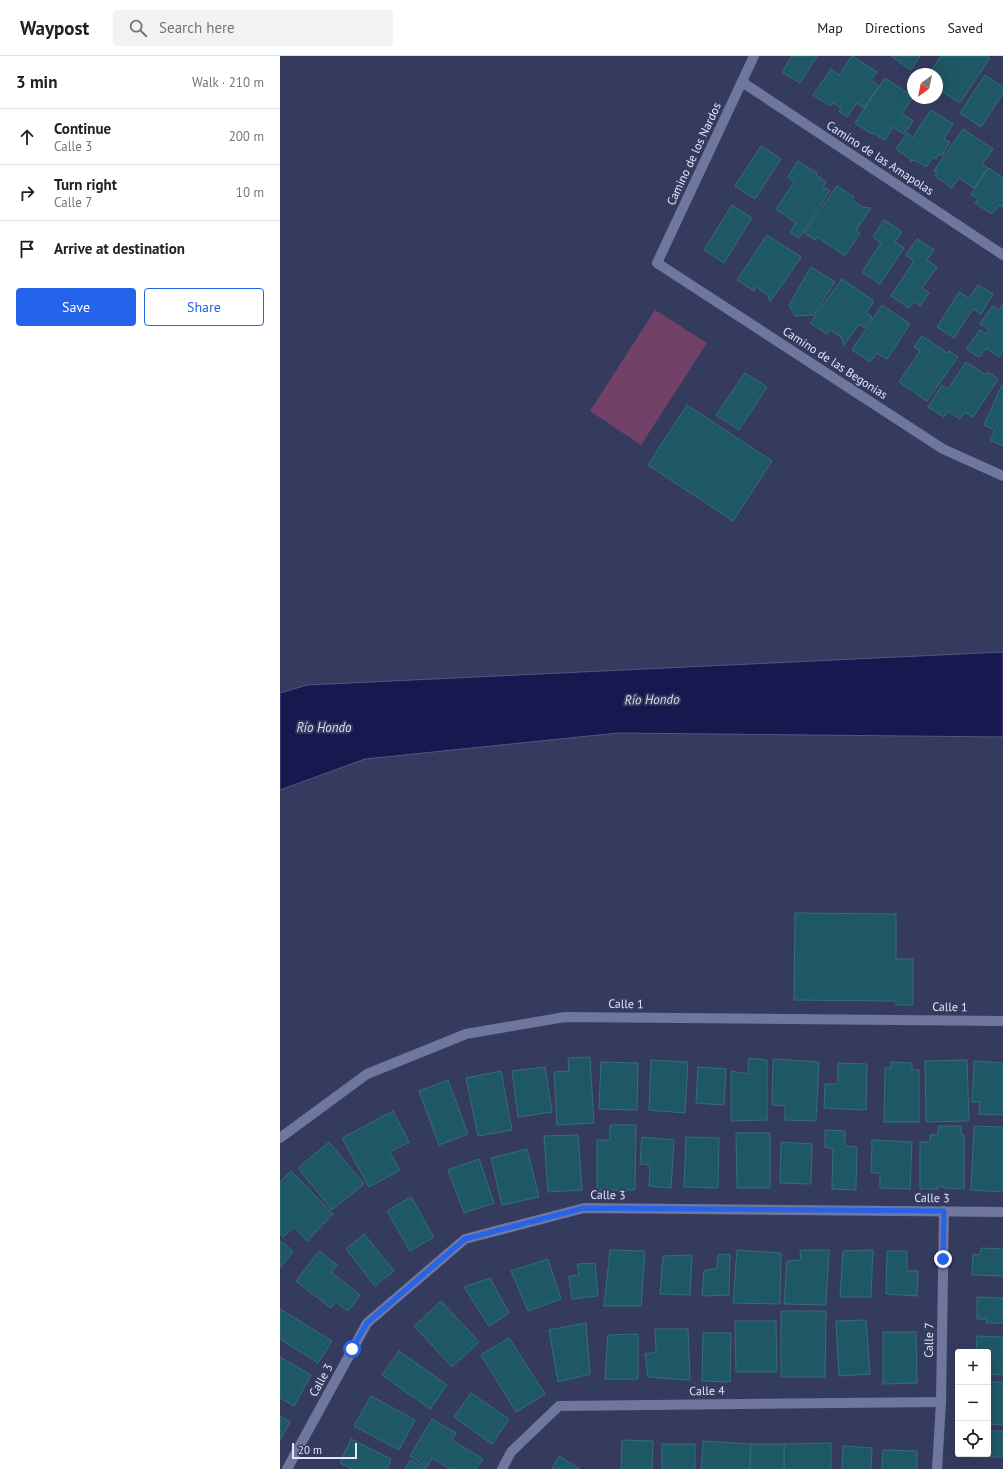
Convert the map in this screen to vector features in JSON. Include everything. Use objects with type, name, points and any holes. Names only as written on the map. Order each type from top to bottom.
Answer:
[{"type":"street","name":"Camino de los Nardos","points":[[657,263],[754,56]]},
{"type":"street","name":"Camino de las Amapolas","points":[[742,82],[1003,255]]},
{"type":"street","name":"Camino de las Begonias","points":[[657,263],[943,449],[1003,476]]},
{"type":"street","name":"Calle 1","points":[[280,1138],[367,1074],[466,1034],[565,1017],[1003,1021]]},
{"type":"street","name":"Calle 3","points":[[287,1469],[367,1323],[465,1239],[584,1208],[1003,1212]]},
{"type":"street","name":"Calle 7","points":[[937,1469],[941,1402],[944,1211]]},
{"type":"street","name":"Calle 4","points":[[502,1469],[511,1452],[559,1406],[941,1402]]},
{"type":"shaded area","points":[[655,310],[707,343],[641,445],[590,411]]},
{"type":"water","name":"Río Hondo","points":[[1003,652],[1003,737],[618,733],[365,759],[280,790],[280,693],[307,685]]},
{"type":"building","points":[[792,56],[817,56],[800,83],[782,72]]},
{"type":"building","points":[[852,56],[877,72],[871,80],[879,86],[864,108],[857,103],[847,117],[839,111],[841,108],[833,103],[830,106],[813,95],[831,69],[839,75]]},
{"type":"building","points":[[891,56],[920,56],[912,68],[908,68]]},
{"type":"building","points":[[941,56],[987,56],[990,58],[960,103],[943,92],[943,68],[933,68]]},
{"type":"building","points":[[985,75],[1003,87],[1003,93],[981,127],[960,113]]},
{"type":"building","points":[[885,78],[907,93],[907,104],[908,104],[902,114],[913,121],[904,134],[893,127],[885,140],[855,123]]},
{"type":"building","points":[[931,110],[953,124],[944,139],[950,142],[942,156],[939,154],[936,159],[933,157],[926,167],[915,160],[910,162],[911,160],[896,149],[907,133],[913,137]]},
{"type":"building","points":[[963,129],[993,149],[982,164],[988,168],[974,188],[959,178],[952,188],[935,176],[937,173],[934,171]]},
{"type":"building","points":[[761,146],[781,159],[755,199],[735,186]]},
{"type":"building","points":[[798,161],[817,173],[816,175],[826,182],[823,187],[830,191],[799,238],[790,232],[796,223],[776,209],[794,182],[788,177]]},
{"type":"building","points":[[989,168],[1003,178],[1003,207],[999,205],[992,214],[975,203],[978,199],[971,194]]},
{"type":"building","points":[[837,186],[854,197],[852,200],[862,207],[871,208],[856,230],[860,233],[845,256],[817,237],[815,240],[804,233]]},
{"type":"building","points":[[732,205],[752,218],[724,263],[704,250]]},
{"type":"building","points":[[884,220],[902,232],[895,242],[904,248],[880,284],[862,272],[881,243],[873,237]]},
{"type":"building","points":[[767,235],[801,257],[770,302],[768,295],[756,287],[754,291],[737,280]]},
{"type":"building","points":[[917,239],[934,250],[927,260],[937,267],[922,288],[929,293],[920,306],[914,302],[909,308],[891,296],[914,261],[906,255]]},
{"type":"building","points":[[811,267],[835,282],[814,315],[795,316],[789,305]]},
{"type":"building","points":[[842,279],[874,301],[866,313],[872,317],[864,328],[859,324],[844,345],[841,337],[830,330],[827,334],[810,323]]},
{"type":"building","points":[[978,285],[993,294],[981,314],[973,309],[954,338],[937,327],[959,292],[969,298]]},
{"type":"building","points":[[1003,304],[1003,351],[999,357],[986,348],[979,357],[966,349],[980,330],[987,334],[989,330],[980,324],[992,306],[999,310]]},
{"type":"building","points":[[882,305],[910,324],[887,359],[877,353],[870,362],[852,350]]},
{"type":"building","points":[[922,336],[947,353],[949,351],[958,357],[927,401],[899,382],[920,351],[914,347]]},
{"type":"building","points":[[966,362],[986,375],[988,372],[998,379],[973,417],[965,412],[960,419],[947,411],[944,417],[928,407],[942,385],[948,389]]},
{"type":"building","points":[[745,373],[767,387],[739,430],[716,415]]},
{"type":"building","points":[[1002,385],[1003,446],[990,440],[995,430],[984,425]]},
{"type":"building","points":[[687,405],[772,461],[733,521],[648,465]]},
{"type":"building","points":[[795,913],[896,914],[896,959],[913,959],[913,1005],[896,1005],[896,1001],[794,1000]]},
{"type":"building","points":[[590,1057],[594,1123],[557,1125],[554,1072],[569,1071],[568,1058]]},
{"type":"building","points":[[749,1058],[767,1060],[767,1120],[731,1121],[731,1071],[748,1074]]},
{"type":"building","points":[[773,1059],[819,1062],[816,1121],[785,1120],[785,1106],[772,1105]]},
{"type":"building","points":[[651,1060],[688,1062],[685,1113],[649,1110]]},
{"type":"building","points":[[967,1060],[969,1121],[926,1122],[925,1061]]},
{"type":"building","points":[[974,1061],[1003,1063],[1003,1115],[979,1114],[980,1102],[972,1102]]},
{"type":"building","points":[[601,1062],[638,1063],[637,1110],[599,1109]]},
{"type":"building","points":[[891,1062],[912,1063],[912,1070],[919,1070],[919,1122],[884,1122],[885,1068],[891,1068]]},
{"type":"building","points":[[838,1063],[867,1064],[866,1110],[824,1108],[825,1084],[838,1084]]},
{"type":"building","points":[[545,1067],[552,1112],[518,1117],[512,1071]]},
{"type":"building","points":[[698,1067],[726,1069],[724,1105],[696,1103]]},
{"type":"building","points":[[501,1071],[512,1130],[478,1136],[466,1078]]},
{"type":"building","points":[[448,1080],[468,1134],[439,1145],[419,1091]]},
{"type":"building","points":[[393,1111],[409,1142],[390,1152],[400,1170],[369,1187],[342,1138]]},
{"type":"building","points":[[610,1125],[636,1125],[635,1190],[597,1190],[597,1140],[610,1140]]},
{"type":"building","points":[[938,1126],[961,1126],[961,1135],[964,1135],[964,1189],[943,1188],[943,1186],[938,1186],[938,1189],[920,1189],[920,1142],[930,1142],[930,1135],[938,1135]]},
{"type":"building","points":[[974,1126],[1003,1127],[1003,1192],[971,1190]]},
{"type":"building","points":[[825,1130],[845,1131],[845,1146],[857,1147],[856,1190],[832,1189],[833,1149],[825,1147]]},
{"type":"building","points":[[736,1133],[770,1133],[770,1188],[737,1188]]},
{"type":"building","points":[[578,1135],[582,1190],[548,1192],[544,1136]]},
{"type":"building","points":[[642,1137],[674,1140],[671,1188],[649,1186],[650,1165],[640,1164]]},
{"type":"building","points":[[686,1137],[719,1138],[718,1188],[684,1187]]},
{"type":"building","points":[[872,1140],[912,1142],[910,1189],[880,1188],[880,1173],[871,1173]]},
{"type":"building","points":[[329,1142],[364,1184],[332,1210],[298,1168]]},
{"type":"building","points":[[781,1142],[812,1144],[811,1184],[780,1183]]},
{"type":"building","points":[[527,1149],[539,1197],[502,1205],[491,1158]]},
{"type":"building","points":[[479,1159],[494,1203],[464,1213],[448,1170]]},
{"type":"building","points":[[291,1171],[333,1214],[307,1241],[294,1227],[283,1237],[280,1234],[280,1182]]},
{"type":"building","points":[[411,1197],[434,1237],[410,1251],[387,1211]]},
{"type":"building","points":[[364,1234],[394,1271],[375,1286],[346,1249]]},
{"type":"building","points":[[280,1241],[293,1251],[280,1268]]},
{"type":"building","points":[[981,1248],[1003,1249],[1003,1276],[972,1275],[973,1254],[980,1255]]},
{"type":"building","points":[[610,1250],[645,1251],[641,1306],[604,1306]]},
{"type":"building","points":[[737,1250],[781,1253],[780,1304],[733,1303]]},
{"type":"building","points":[[800,1250],[829,1250],[826,1305],[784,1304],[787,1261],[801,1260]]},
{"type":"building","points":[[873,1250],[871,1297],[840,1297],[843,1251]]},
{"type":"building","points":[[319,1251],[337,1265],[331,1272],[360,1295],[348,1311],[336,1302],[331,1308],[296,1281]]},
{"type":"building","points":[[887,1251],[907,1251],[907,1271],[918,1271],[917,1296],[886,1294]]},
{"type":"building","points":[[730,1254],[729,1295],[702,1296],[704,1271],[717,1268],[718,1255]]},
{"type":"building","points":[[692,1255],[690,1295],[660,1294],[663,1256]]},
{"type":"building","points":[[548,1259],[561,1299],[528,1311],[511,1271]]},
{"type":"building","points":[[595,1263],[598,1296],[572,1299],[569,1276],[579,1275],[577,1264]]},
{"type":"building","points":[[490,1278],[509,1313],[489,1326],[464,1287]]},
{"type":"building","points":[[977,1297],[1003,1298],[1003,1323],[986,1323],[987,1319],[977,1319]]},
{"type":"building","points":[[441,1301],[479,1342],[452,1367],[414,1326]]},
{"type":"building","points":[[280,1309],[332,1341],[318,1363],[280,1339]]},
{"type":"building","points":[[781,1311],[826,1311],[825,1377],[781,1377]]},
{"type":"building","points":[[866,1320],[870,1374],[839,1376],[836,1321]]},
{"type":"building","points":[[735,1321],[776,1321],[777,1372],[736,1372]]},
{"type":"building","points":[[586,1323],[590,1374],[558,1382],[549,1330]]},
{"type":"building","points":[[655,1329],[688,1329],[690,1380],[648,1377],[645,1354],[656,1352]]},
{"type":"building","points":[[883,1332],[916,1332],[917,1383],[883,1384]]},
{"type":"building","points":[[703,1333],[731,1333],[730,1382],[702,1381]]},
{"type":"building","points":[[638,1334],[638,1379],[605,1379],[608,1335]]},
{"type":"building","points":[[977,1336],[1003,1337],[1003,1375],[991,1374],[991,1349],[976,1349]]},
{"type":"building","points":[[509,1338],[545,1394],[516,1412],[481,1355]]},
{"type":"building","points":[[399,1351],[447,1385],[430,1409],[382,1375]]},
{"type":"building","points":[[280,1357],[311,1375],[294,1406],[280,1398]]},
{"type":"building","points":[[991,1382],[1003,1382],[1003,1425],[991,1424]]},
{"type":"building","points":[[471,1393],[509,1419],[492,1444],[454,1417]]},
{"type":"building","points":[[371,1396],[415,1420],[399,1450],[354,1426]]},
{"type":"building","points":[[280,1416],[290,1422],[280,1440]]},
{"type":"building","points":[[432,1419],[456,1433],[452,1440],[483,1459],[476,1469],[450,1469],[432,1458],[427,1467],[410,1456]]},
{"type":"building","points":[[991,1431],[1003,1431],[1003,1457],[991,1457]]},
{"type":"building","points":[[351,1439],[391,1459],[387,1469],[352,1469],[340,1463]]},
{"type":"building","points":[[622,1440],[653,1441],[652,1469],[621,1469]]},
{"type":"building","points":[[703,1441],[751,1444],[750,1469],[701,1469]]},
{"type":"building","points":[[831,1443],[831,1469],[784,1469],[784,1444]]},
{"type":"building","points":[[662,1444],[695,1444],[695,1469],[662,1469]]},
{"type":"building","points":[[751,1444],[784,1444],[784,1469],[750,1469]]},
{"type":"building","points":[[843,1446],[872,1448],[871,1469],[842,1469]]},
{"type":"building","points":[[883,1450],[917,1451],[917,1469],[882,1469]]},
{"type":"building","points":[[559,1456],[580,1469],[552,1469]]},
{"type":"building","points":[[410,1460],[427,1469],[405,1469]]},
{"type":"route","points":[[352,1349],[367,1323],[465,1239],[584,1208],[944,1211],[943,1259]]}]
